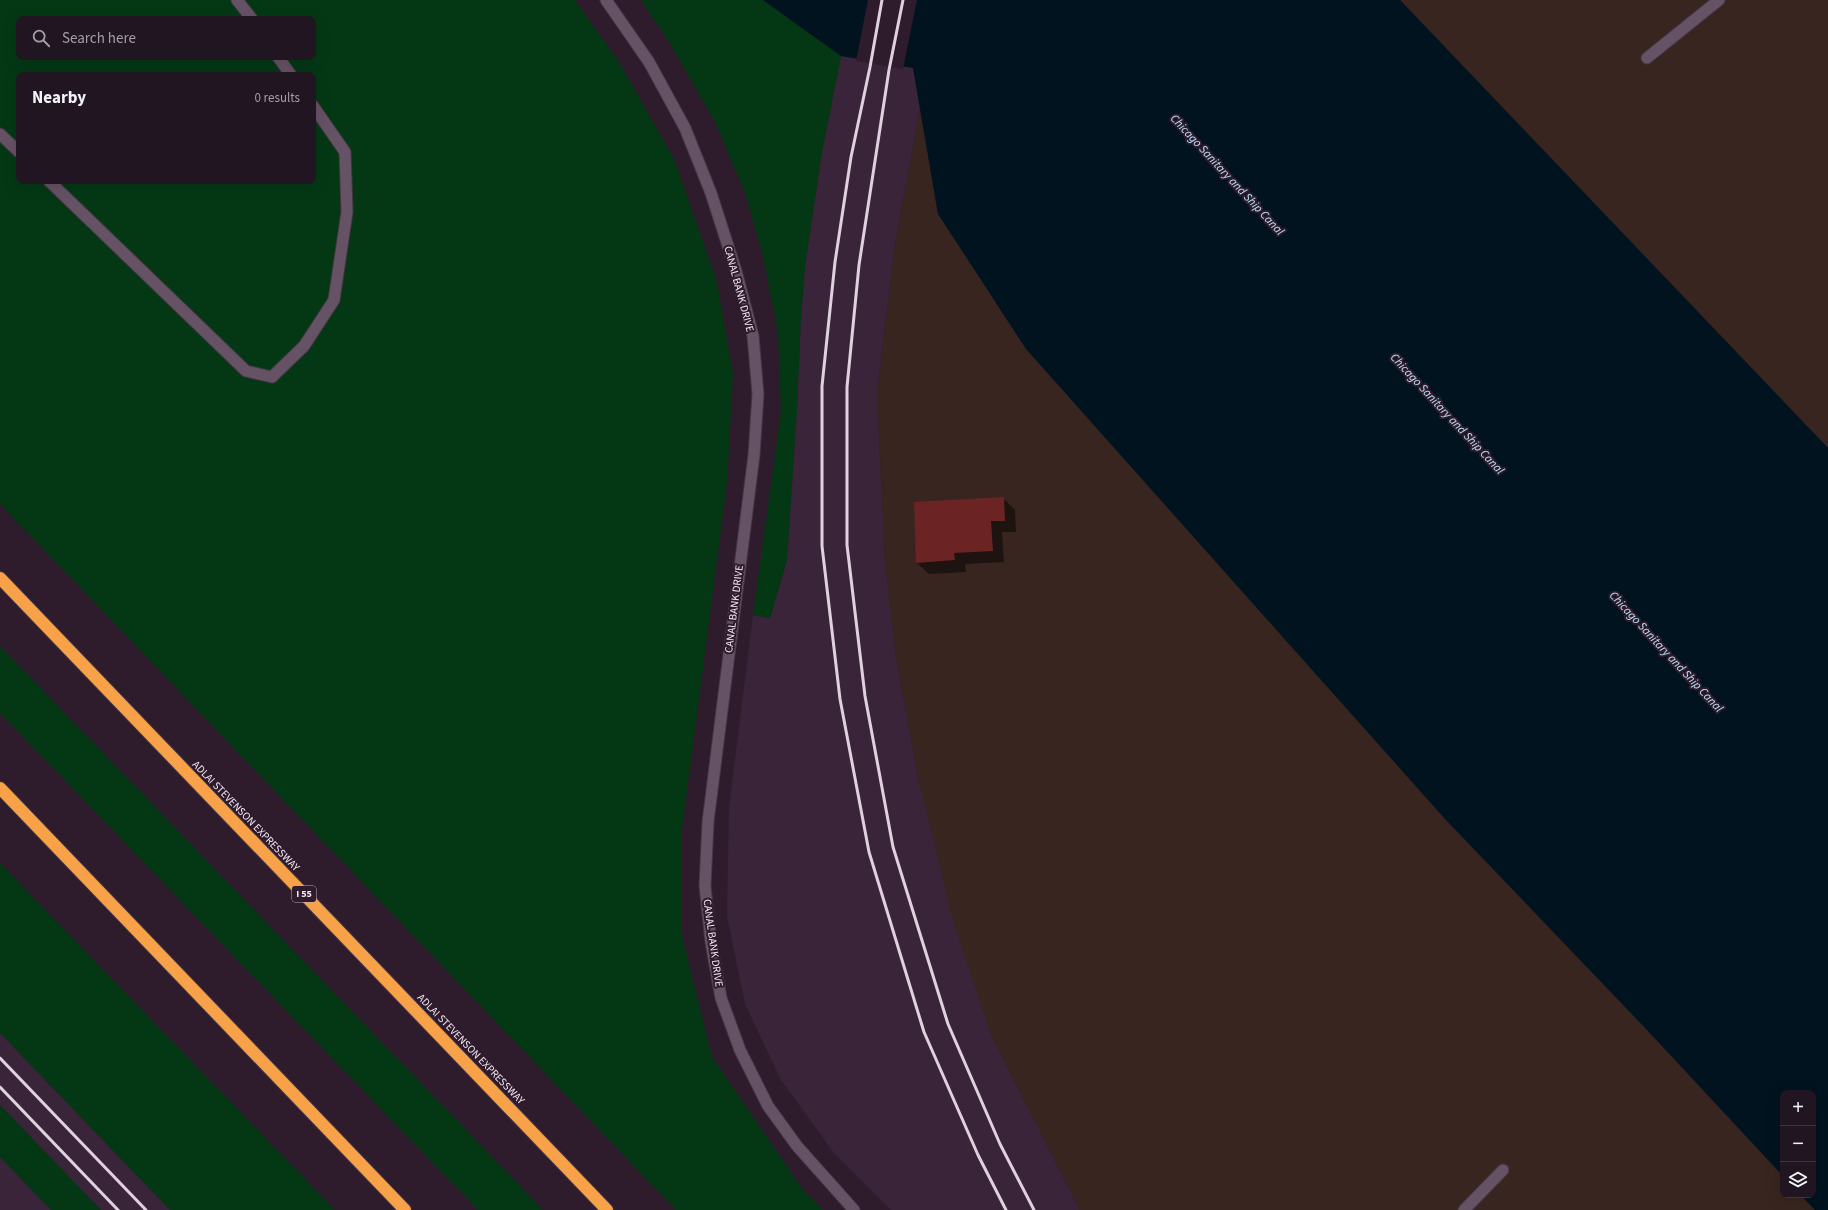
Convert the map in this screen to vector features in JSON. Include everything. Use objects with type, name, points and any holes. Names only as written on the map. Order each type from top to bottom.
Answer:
[{"type":"highway","name":"ADLAI STEVENSON EXPRESSWAY","points":[[0,578],[607,1210]]},
{"type":"highway","points":[[0,788],[404,1210]]},
{"type":"lane","points":[[237,0],[250,16]]},
{"type":"lane","name":"CANAL BANK DRIVE","points":[[606,0],[649,62],[685,128],[711,193],[736,271],[753,336],[758,394],[754,455],[708,822],[705,886],[710,942],[721,998],[740,1050],[768,1106],[797,1146],[854,1210]]},
{"type":"lane","points":[[1648,58],[1719,0]]},
{"type":"lane","points":[[280,60],[289,72]]},
{"type":"lane","points":[[52,184],[246,371],[272,377],[304,346],[334,300],[347,212],[345,152],[316,110]]},
{"type":"lane","points":[[0,134],[16,149]]},
{"type":"lane","points":[[1464,1210],[1502,1170]]},
{"type":"shaded area","points":[[1400,0],[1828,0],[1828,448]]},
{"type":"shaded area","points":[[841,56],[913,68],[920,109],[895,244],[877,393],[885,560],[896,657],[919,782],[990,1032],[1080,1210],[891,1210],[834,1153],[781,1080],[745,1004],[727,916],[729,807],[753,615],[770,618],[787,560],[805,266],[822,152]]},
{"type":"shaded area","points":[[920,109],[938,214],[1648,1031],[1780,1173],[1780,1198],[1804,1198],[1815,1210],[1080,1210],[990,1032],[954,924],[919,782],[896,657],[885,560],[877,393],[895,244]]},
{"type":"shaded area","points":[[0,1033],[170,1210],[101,1210],[0,1105]]},
{"type":"shaded area","points":[[0,1157],[51,1210],[0,1210]]},
{"type":"green space","points":[[0,0],[575,0],[619,62],[674,159],[717,282],[733,374],[727,483],[682,829],[682,936],[712,1057],[803,1190],[823,1210],[676,1210],[0,504]]},
{"type":"green space","points":[[641,0],[763,0],[841,56],[822,152],[805,266],[787,560],[770,618],[753,615],[781,412],[778,332],[763,256],[745,193],[715,122],[669,42]]},
{"type":"green space","points":[[0,646],[543,1210],[478,1210],[0,713]]},
{"type":"green space","points":[[0,863],[335,1210],[170,1210],[0,1033]]},
{"type":"green space","points":[[0,1105],[101,1210],[51,1210],[0,1157]]},
{"type":"water","name":"Chicago Sanitary and Ship Canal","points":[[763,0],[1400,0],[1828,448],[1828,1210],[1815,1210],[1804,1198],[1816,1198],[1816,1090],[1780,1090],[1780,1173],[1648,1031],[1445,819],[1026,349],[938,214],[913,68],[841,56]]},
{"type":"pier","points":[[868,0],[917,0],[903,69],[856,61]]},
{"type":"building","points":[[1004,497],[1005,521],[991,521],[993,551],[954,553],[955,560],[916,563],[914,502]]},
{"type":"railway","points":[[882,0],[870,67],[851,157],[835,262],[822,386],[822,546],[840,699],[869,852],[924,1032],[978,1155],[1006,1210]]},
{"type":"railway","points":[[903,0],[889,70],[859,265],[847,387],[847,545],[865,696],[893,847],[948,1024],[1000,1144],[1034,1210]]},
{"type":"railway","points":[[0,1058],[146,1210]]},
{"type":"railway","points":[[0,1087],[118,1210]]}]
